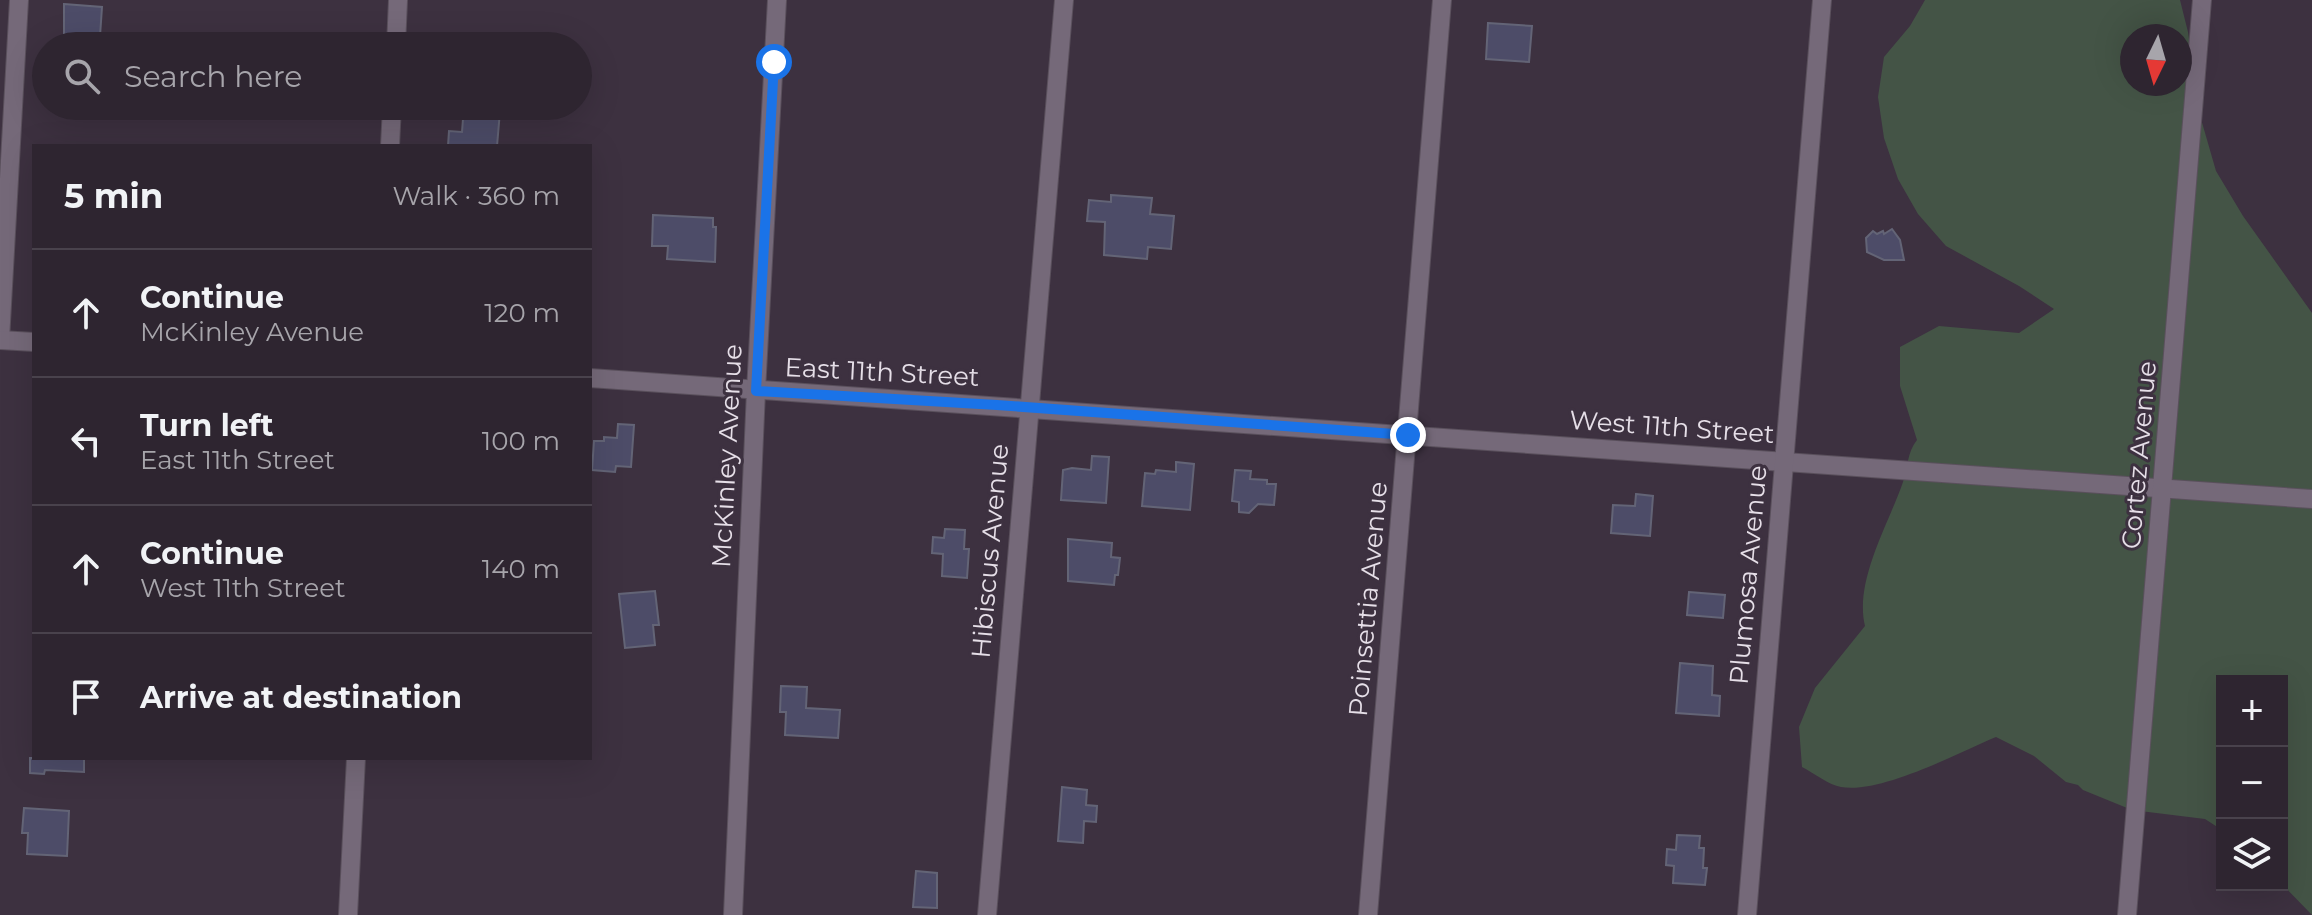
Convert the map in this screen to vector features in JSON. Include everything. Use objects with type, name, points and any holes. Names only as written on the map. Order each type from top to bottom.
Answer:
[{"type":"street","points":[[19,0],[0,340],[32,342]]},
{"type":"street","points":[[397,32],[398,0]]},
{"type":"street","name":"McKinley Avenue","points":[[733,915],[777,0]]},
{"type":"street","name":"Hibiscus Avenue","points":[[987,915],[1064,0]]},
{"type":"street","name":"Poinsettia Avenue","points":[[1368,915],[1442,0]]},
{"type":"street","name":"Plumosa Avenue","points":[[1747,915],[1822,0]]},
{"type":"street","name":"Cortez Avenue","points":[[2127,915],[2202,0]]},
{"type":"street","points":[[390,144],[391,120]]},
{"type":"street","name":"East 11th Street","points":[[592,378],[1028,409]]},
{"type":"street","name":"West 11th Street","points":[[1028,409],[2312,499]]},
{"type":"street","points":[[348,915],[356,760]]},
{"type":"green space","points":[[1925,0],[2180,0],[2186,24],[2120,24],[2120,96],[2192,96],[2192,59],[2201,119],[2216,171],[2243,216],[2312,313],[2312,915],[2288,890],[2288,675],[2216,675],[2216,826],[2205,819],[2132,810],[2066,782],[2034,756],[1996,737],[1919,771],[1858,788],[1836,786],[1802,767],[1799,727],[1815,688],[1865,626],[1864,590],[1868,571],[1917,440],[1900,386],[1900,347],[1939,326],[2019,333],[2054,309],[1946,246],[1918,214],[1898,179],[1884,138],[1878,97],[1884,57],[1910,26]]},
{"type":"building","points":[[64,4],[102,7],[100,32],[64,32]]},
{"type":"building","points":[[1488,23],[1532,26],[1529,62],[1486,59]]},
{"type":"building","points":[[463,120],[499,120],[497,144],[448,144],[449,131],[462,132]]},
{"type":"building","points":[[1111,195],[1152,198],[1150,214],[1174,216],[1171,249],[1148,247],[1147,259],[1104,255],[1105,222],[1087,221],[1089,200],[1111,202]]},
{"type":"building","points":[[653,215],[713,218],[713,227],[716,227],[715,262],[667,259],[668,246],[652,246]]},
{"type":"building","points":[[1892,229],[1900,240],[1904,260],[1884,260],[1867,252],[1866,238],[1873,231],[1877,234],[1883,231],[1884,234]]},
{"type":"building","points":[[618,424],[634,425],[631,467],[616,466],[615,472],[592,470],[594,441],[604,441],[604,437],[617,438]]},
{"type":"building","points":[[1092,456],[1109,457],[1106,503],[1061,500],[1063,470],[1091,470]]},
{"type":"building","points":[[1176,462],[1194,464],[1190,510],[1142,506],[1145,473],[1155,474],[1156,470],[1176,472]]},
{"type":"building","points":[[1235,470],[1251,471],[1250,479],[1276,484],[1274,505],[1258,504],[1249,513],[1239,512],[1239,502],[1232,501]]},
{"type":"building","points":[[1636,494],[1653,496],[1650,536],[1611,533],[1613,505],[1635,506]]},
{"type":"building","points":[[945,529],[965,530],[964,549],[969,549],[967,578],[942,576],[943,554],[932,553],[933,537],[944,538]]},
{"type":"building","points":[[1068,539],[1112,543],[1111,557],[1120,558],[1114,585],[1068,581]]},
{"type":"building","points":[[655,591],[659,625],[653,625],[655,645],[625,648],[619,594]]},
{"type":"building","points":[[1689,592],[1725,595],[1723,618],[1687,615]]},
{"type":"building","points":[[1680,663],[1713,666],[1712,695],[1720,696],[1719,716],[1676,713]]},
{"type":"building","points":[[781,686],[807,687],[806,708],[840,710],[838,738],[785,735],[786,712],[780,712]]},
{"type":"building","points":[[30,758],[84,760],[84,772],[45,770],[44,774],[30,773]]},
{"type":"building","points":[[1062,787],[1087,790],[1086,805],[1097,806],[1096,822],[1084,821],[1083,843],[1058,841]]},
{"type":"building","points":[[24,808],[69,811],[67,856],[27,854],[28,833],[22,833]]},
{"type":"building","points":[[1677,835],[1700,836],[1699,848],[1704,848],[1703,868],[1707,868],[1705,885],[1673,883],[1674,866],[1666,865],[1667,849],[1676,850]]},
{"type":"building","points":[[916,871],[937,873],[937,908],[913,907]]},
{"type":"route","points":[[774,62],[756,391],[1408,435]]}]
